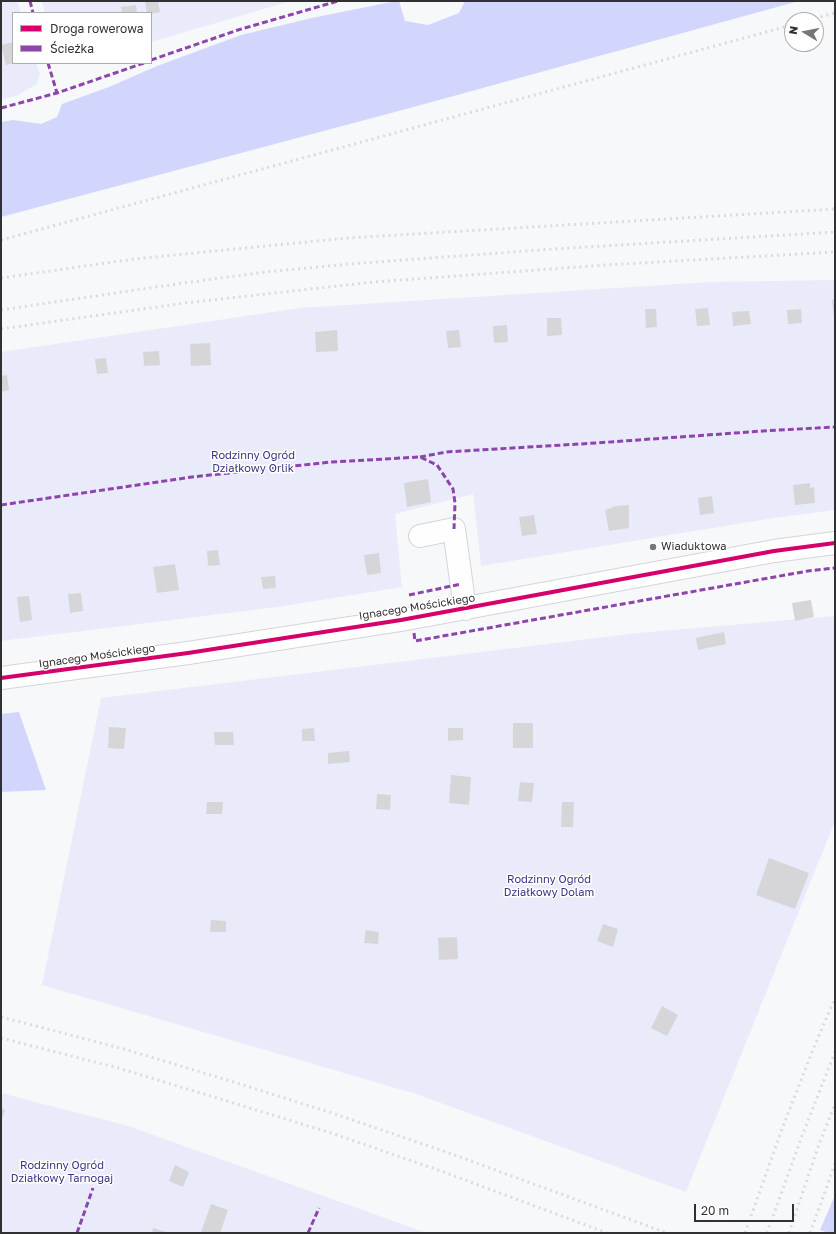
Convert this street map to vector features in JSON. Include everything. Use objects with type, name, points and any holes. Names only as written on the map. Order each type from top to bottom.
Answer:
[{"type":"street","points":[[420,536],[454,529],[465,609]]},
{"type":"street","name":"Ignacego Mościckiego","points":[[1,678],[188,653],[465,609],[766,553],[835,543]]},
{"type":"green space","points":[[1,1],[17,1],[21,12],[12,12],[12,64],[36,64],[40,74],[37,84],[18,95],[1,100]]},
{"type":"green space","points":[[42,1],[291,1],[152,42],[152,12],[45,12]]},
{"type":"green space","name":"Rodzinny Ogród Działkowy Orlik","points":[[835,280],[835,510],[774,518],[481,566],[473,494],[395,514],[402,587],[278,607],[1,641],[1,352],[300,308],[710,282]]},
{"type":"green space","name":"Rodzinny Ogród Działkowy Dolam","points":[[835,616],[835,821],[686,1192],[416,1094],[42,985],[101,698],[638,633]]},
{"type":"green space","name":"Rodzinny Ogród Działkowy Tarnogaj","points":[[1,1093],[128,1126],[427,1233],[1,1233]]},
{"type":"shaded area","points":[[399,1],[405,21],[428,25],[459,13],[465,1],[799,1],[421,105],[1,217],[1,122],[13,120],[41,124],[57,117],[62,104],[109,87],[157,66],[241,35],[312,18]]},
{"type":"shaded area","points":[[19,712],[46,790],[1,792],[1,714]]},
{"type":"shaded area","points":[[835,1195],[835,1233],[829,1233],[820,1230]]},
{"type":"building","points":[[145,1],[158,1],[160,12],[152,14],[152,12],[147,12]]},
{"type":"building","points":[[136,5],[137,12],[122,12],[121,7]]},
{"type":"building","points":[[12,42],[12,63],[6,65],[1,45]]},
{"type":"building","points":[[835,299],[835,320],[834,320],[832,300]]},
{"type":"building","points":[[708,308],[710,325],[697,326],[695,309]]},
{"type":"building","points":[[645,309],[656,309],[657,327],[646,328]]},
{"type":"building","points":[[801,309],[802,323],[788,324],[787,310]]},
{"type":"building","points":[[749,311],[751,324],[733,326],[732,312]]},
{"type":"building","points":[[547,318],[561,318],[562,335],[547,336]]},
{"type":"building","points":[[507,325],[508,342],[494,343],[493,326]]},
{"type":"building","points":[[337,330],[338,351],[316,352],[315,332]]},
{"type":"building","points":[[459,330],[461,347],[448,348],[446,331]]},
{"type":"building","points":[[210,343],[211,365],[191,366],[190,344]]},
{"type":"building","points":[[159,351],[160,365],[144,366],[143,352]]},
{"type":"building","points":[[106,358],[108,373],[97,374],[95,359]]},
{"type":"building","points":[[7,375],[9,390],[1,392],[1,376]]},
{"type":"building","points":[[428,479],[431,502],[407,507],[404,483]]},
{"type":"building","points":[[810,483],[810,488],[814,487],[815,503],[795,505],[793,485]]},
{"type":"building","points":[[712,496],[714,513],[700,515],[698,498]]},
{"type":"building","points":[[629,505],[629,528],[609,531],[605,510],[616,506]]},
{"type":"building","points":[[534,515],[537,534],[522,536],[519,517]]},
{"type":"building","points":[[218,550],[220,565],[208,566],[207,551]]},
{"type":"building","points":[[379,553],[381,573],[367,575],[364,555]]},
{"type":"building","points":[[175,564],[179,590],[157,593],[153,567]]},
{"type":"building","points":[[275,576],[276,588],[263,589],[261,577]]},
{"type":"building","points":[[81,593],[83,611],[70,613],[68,594]]},
{"type":"building","points":[[29,596],[32,620],[20,622],[17,597]]},
{"type":"building","points":[[811,600],[814,617],[795,621],[792,603]]},
{"type":"building","points":[[724,632],[726,644],[698,650],[696,638]]},
{"type":"building","points":[[513,723],[533,723],[533,748],[513,748]]},
{"type":"building","points":[[109,727],[126,728],[124,749],[108,748]]},
{"type":"building","points":[[314,728],[315,741],[302,741],[302,729]]},
{"type":"building","points":[[448,728],[463,728],[463,740],[448,741]]},
{"type":"building","points":[[214,732],[233,732],[234,745],[215,745]]},
{"type":"building","points":[[349,751],[350,762],[328,764],[328,753]]},
{"type":"building","points":[[451,775],[471,777],[469,805],[449,803]]},
{"type":"building","points":[[520,782],[534,783],[532,802],[518,801]]},
{"type":"building","points":[[377,794],[391,795],[390,810],[376,809]]},
{"type":"building","points":[[207,802],[223,802],[222,814],[206,814]]},
{"type":"building","points":[[562,802],[574,802],[573,827],[561,827]]},
{"type":"building","points":[[769,858],[809,873],[795,909],[756,895]]},
{"type":"building","points":[[211,920],[226,921],[226,932],[210,932]]},
{"type":"building","points":[[603,924],[618,929],[613,947],[597,941]]},
{"type":"building","points":[[366,930],[379,932],[378,944],[364,943]]},
{"type":"building","points":[[457,937],[458,959],[439,960],[438,938]]},
{"type":"building","points":[[662,1006],[678,1015],[667,1036],[651,1028]]},
{"type":"building","points":[[1,1108],[5,1110],[1,1122]]},
{"type":"building","points":[[175,1165],[189,1172],[183,1187],[169,1181]]},
{"type":"building","points":[[211,1204],[228,1210],[220,1233],[201,1232]]},
{"type":"building","points":[[153,1228],[170,1233],[152,1233]]},
{"type":"railway","points":[[824,16],[835,13]]},
{"type":"railway","points":[[1,240],[784,27]]},
{"type":"railway","points":[[1,278],[134,259],[347,238],[835,209]]},
{"type":"railway","points":[[1,310],[266,272],[349,264],[553,249],[835,232]]},
{"type":"railway","points":[[1,329],[185,303],[374,282],[605,265],[835,252]]},
{"type":"railway","points":[[745,1233],[782,1129],[835,998]]},
{"type":"railway","points":[[1,1017],[124,1049],[332,1113],[449,1153],[667,1233]]},
{"type":"railway","points":[[1,1038],[118,1068],[331,1133],[441,1171],[607,1233]]},
{"type":"railway","points":[[767,1233],[802,1136],[835,1052]]},
{"type":"railway","points":[[789,1233],[818,1147],[835,1104]]},
{"type":"railway","points":[[810,1233],[835,1164]]},
{"type":"marked path","points":[[30,1],[33,12]]},
{"type":"marked path","points":[[152,60],[238,30],[338,1]]},
{"type":"marked path","points":[[48,64],[57,93]]},
{"type":"marked path","points":[[1,108],[57,93],[141,64]]},
{"type":"marked path","points":[[420,457],[446,452],[835,427]]},
{"type":"marked path","points":[[1,505],[192,477],[331,462],[420,457],[437,465],[453,489],[455,503],[454,529]]},
{"type":"marked path","points":[[414,633],[415,641],[808,571],[835,568]]},
{"type":"marked path","points":[[409,595],[461,584]]},
{"type":"marked path","points":[[77,1233],[93,1188]]},
{"type":"marked path","points":[[308,1233],[319,1208]]},
{"type":"cycle path","points":[[1,678],[188,653],[401,620],[774,551],[835,543]]},
{"type":"place","name":"Wiaduktowa","points":[[653,547]]}]
